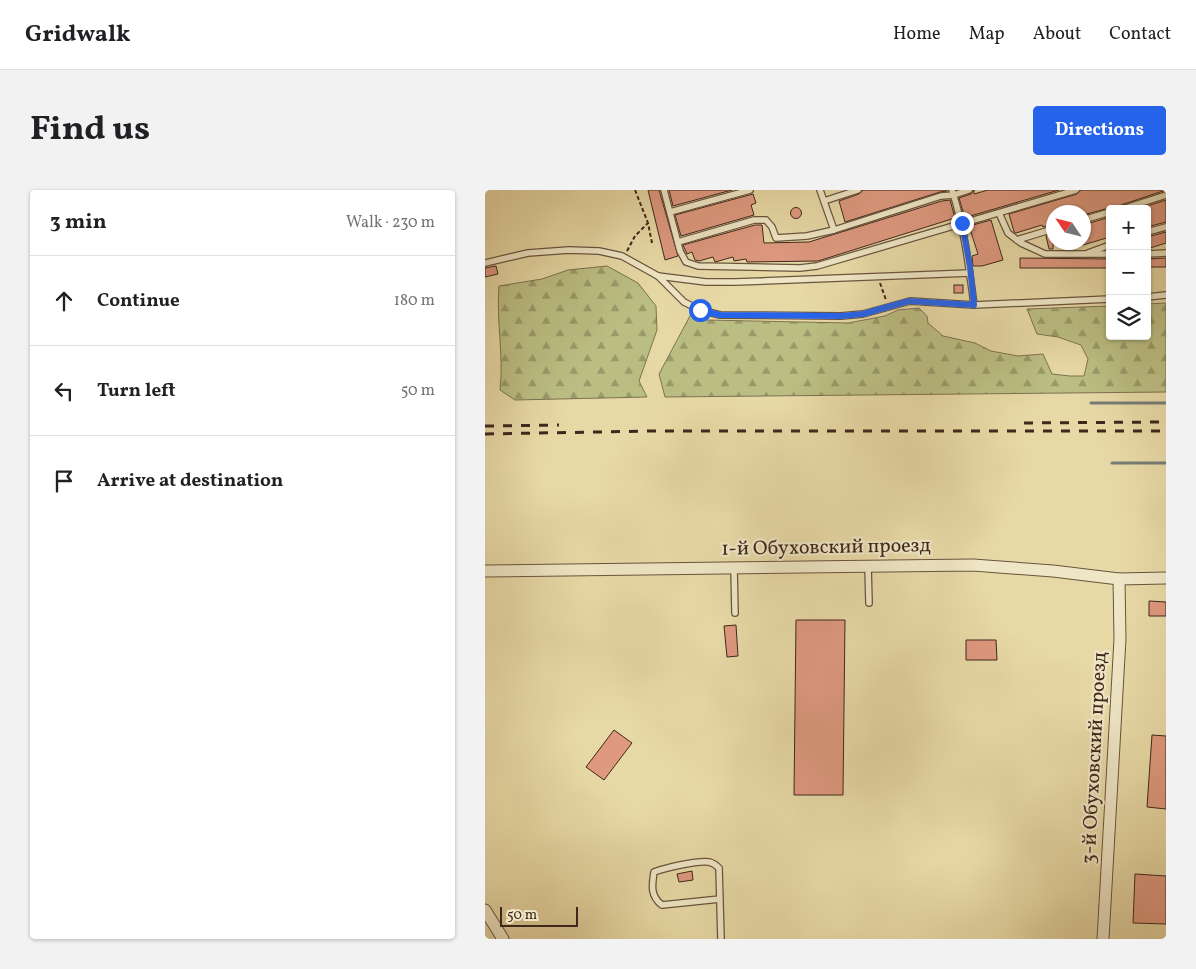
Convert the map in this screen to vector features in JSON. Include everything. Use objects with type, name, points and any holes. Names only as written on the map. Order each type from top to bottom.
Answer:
[{"type":"street","name":"1-й Обуховский проезд","points":[[485,571],[973,565],[1053,571],[1119,579],[1166,578]]},
{"type":"street","name":"3-й Обуховский проезд","points":[[1103,939],[1120,639],[1119,579]]},
{"type":"street","points":[[485,910],[503,939]]},
{"type":"lane","points":[[664,190],[679,250],[686,262],[698,266],[800,268],[817,266],[1077,190]]},
{"type":"lane","points":[[670,212],[750,190]]},
{"type":"lane","points":[[820,190],[834,230]]},
{"type":"lane","points":[[823,201],[858,190]]},
{"type":"lane","points":[[677,242],[754,220],[766,220],[773,227],[776,238],[807,236],[834,230],[953,192],[969,190]]},
{"type":"lane","points":[[953,192],[962,223],[974,305]]},
{"type":"lane","points":[[1135,205],[1166,195]]},
{"type":"lane","points":[[1091,218],[1106,213]]},
{"type":"lane","points":[[999,214],[1008,233],[1017,240],[1045,254],[1106,254]]},
{"type":"lane","points":[[1151,231],[1166,226]]},
{"type":"lane","points":[[1017,240],[1046,232]]},
{"type":"lane","points":[[1084,254],[1106,246]]},
{"type":"lane","points":[[485,263],[528,253],[569,250],[599,251],[625,258],[658,276],[684,302],[700,310],[720,315],[841,316],[863,314],[909,301],[974,305],[1106,299]]},
{"type":"lane","points":[[1151,254],[1166,253]]},
{"type":"lane","points":[[658,276],[716,282],[970,273]]},
{"type":"lane","points":[[1151,296],[1166,296]]},
{"type":"lane","points":[[868,566],[869,603]]},
{"type":"lane","points":[[734,568],[735,613]]},
{"type":"lane","points":[[720,899],[662,905],[655,900],[652,891],[654,872],[665,868],[707,862],[715,864],[719,868],[720,899],[721,939]]},
{"type":"path","points":[[635,190],[652,243]]},
{"type":"path","points":[[625,258],[635,236],[647,223]]},
{"type":"path","points":[[877,276],[889,306]]},
{"type":"green space","points":[[607,266],[638,283],[656,306],[657,330],[639,381],[647,397],[515,400],[500,390],[499,286],[542,279],[568,270]]},
{"type":"green space","points":[[1166,303],[1166,392],[665,397],[659,374],[691,314],[706,320],[848,323],[885,316],[898,310],[919,308],[927,316],[928,323],[943,336],[975,343],[991,351],[1018,356],[1043,354],[1052,374],[1084,376],[1088,359],[1081,345],[1058,337],[1037,334],[1027,309],[1106,306],[1106,340],[1151,340],[1151,304]]},
{"type":"building","points":[[648,190],[659,190],[678,256],[665,260]]},
{"type":"building","points":[[669,190],[732,190],[673,206]]},
{"type":"building","points":[[863,190],[947,191],[845,222],[839,201],[859,194]]},
{"type":"building","points":[[974,190],[974,194],[988,190],[1059,190],[967,217],[966,214],[964,215],[959,198],[971,194]]},
{"type":"building","points":[[1081,190],[1166,190],[1121,205],[1106,205],[1106,209],[1091,213],[1091,205],[1046,205],[1046,226],[1043,227],[1042,225],[1014,232],[1009,214],[1077,194]]},
{"type":"building","points":[[753,194],[756,203],[751,205],[754,215],[681,236],[675,215]]},
{"type":"building","points":[[950,200],[955,218],[818,261],[747,262],[746,259],[734,261],[733,257],[715,262],[713,257],[699,261],[695,260],[692,252],[687,254],[683,245],[755,225],[762,225],[764,243],[809,242]]},
{"type":"building","points":[[1166,200],[1166,222],[1151,226],[1150,205]]},
{"type":"building","points":[[794,208],[798,208],[801,213],[800,217],[794,218],[791,215],[791,211]]},
{"type":"building","points":[[1106,218],[1106,238],[1091,243],[1091,223]]},
{"type":"building","points":[[991,220],[1003,260],[982,266],[973,266],[972,256],[978,254],[969,226]]},
{"type":"building","points":[[1166,232],[1166,243],[1151,248],[1151,236]]},
{"type":"building","points":[[1020,258],[1106,259],[1106,268],[1020,268]]},
{"type":"building","points":[[1166,258],[1166,267],[1151,267],[1151,259]]},
{"type":"building","points":[[496,266],[498,274],[485,277],[485,268]]},
{"type":"building","points":[[954,285],[963,285],[963,293],[954,293]]},
{"type":"building","points":[[1149,601],[1166,602],[1166,616],[1149,616]]},
{"type":"building","points":[[796,620],[845,620],[843,795],[794,795]]},
{"type":"building","points":[[736,625],[738,656],[727,657],[724,626]]},
{"type":"building","points":[[966,640],[996,640],[997,660],[966,660]]},
{"type":"building","points":[[614,730],[632,743],[604,780],[586,767]]},
{"type":"building","points":[[1152,735],[1166,736],[1166,809],[1147,807]]},
{"type":"building","points":[[692,871],[693,880],[679,882],[677,874]]},
{"type":"building","points":[[1135,874],[1166,876],[1166,924],[1133,923]]},
{"type":"waterway","points":[[1091,403],[1166,403]]},
{"type":"waterway","points":[[1112,463],[1166,463]]},
{"type":"railway","points":[[1024,423],[1166,422]]},
{"type":"railway","points":[[485,426],[559,425]]},
{"type":"railway","points":[[485,434],[652,431],[1166,431]]},
{"type":"route","points":[[700,310],[720,315],[841,316],[863,314],[909,301],[974,305],[970,267],[962,223]]}]
